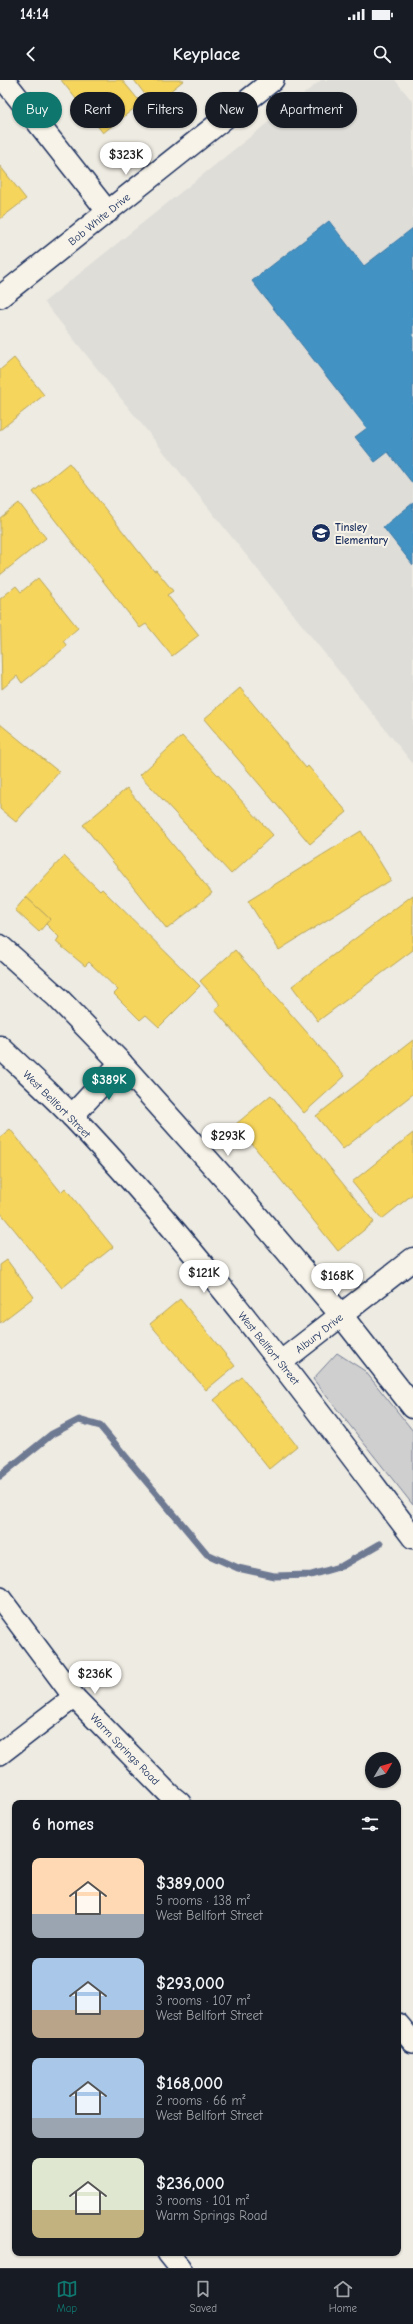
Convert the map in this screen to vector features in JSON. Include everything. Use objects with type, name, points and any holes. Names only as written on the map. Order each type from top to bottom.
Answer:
[{"type":"main road","points":[[0,946],[57,997],[121,1063],[241,1196],[341,1315],[413,1407]]},
{"type":"main road","name":"West Bellfort Street","points":[[0,1047],[72,1116],[182,1241],[281,1362],[413,1537]]},
{"type":"main road","points":[[72,1116],[121,1063]]},
{"type":"main road","name":"Albury Drive","points":[[281,1362],[413,1259]]},
{"type":"street","points":[[4,80],[108,212]]},
{"type":"street","name":"Bob White Drive","points":[[0,297],[273,80]]},
{"type":"street","name":"Warm Springs Road","points":[[0,1598],[74,1697],[176,1800]]},
{"type":"street","points":[[0,1754],[74,1697]]},
{"type":"street","points":[[401,2028],[413,2042]]},
{"type":"street","points":[[170,2256],[180,2268]]},
{"type":"shaded area","name":"Tinsley Elementary","points":[[321,80],[395,80],[413,102],[413,764],[44,302],[266,124],[266,128],[357,128],[357,92],[306,92]]},
{"type":"shaded area","points":[[337,1353],[365,1371],[413,1431],[413,1505],[313,1379]]},
{"type":"building: Homes","points":[[61,80],[122,80],[133,93],[133,109],[125,116],[125,92],[71,92]]},
{"type":"building: Homes","points":[[134,80],[184,80],[169,92],[143,92]]},
{"type":"building: Homes","points":[[99,128],[109,128],[103,133]]},
{"type":"building: Homes","points":[[0,166],[26,199],[0,219]]},
{"type":"building: Homes","points":[[14,358],[44,395],[0,430],[0,370]]},
{"type":"building: Homes","points":[[69,463],[154,571],[156,570],[173,591],[167,595],[199,635],[172,656],[146,624],[140,628],[33,492]]},
{"type":"building: Homes","points":[[19,503],[46,538],[0,575],[0,518]]},
{"type":"building: Homes","points":[[38,578],[78,628],[63,641],[67,646],[22,683],[17,676],[2,689],[0,599],[16,586],[21,592]]},
{"type":"building: Homes","points":[[240,688],[306,768],[308,766],[347,812],[310,844],[204,719]]},
{"type":"building: Homes","points":[[0,724],[59,772],[16,822],[0,809]]},
{"type":"building: Homes","points":[[182,736],[273,835],[231,874],[140,775]]},
{"type":"building: Homes","points":[[127,788],[212,893],[167,929],[83,825]]},
{"type":"building: Homes","points":[[361,831],[391,880],[279,950],[248,901]]},
{"type":"building: Homes","points":[[64,856],[100,891],[102,889],[200,986],[159,1027],[146,1015],[140,1020],[114,994],[118,990],[89,962],[85,966],[56,942],[59,937],[46,924],[50,919],[26,897]]},
{"type":"building: Homes","points":[[413,895],[413,950],[318,1021],[292,986]]},
{"type":"building: Homes","points":[[26,897],[50,919],[39,932],[15,910]]},
{"type":"building: Homes","points":[[235,950],[345,1076],[304,1113],[215,1010],[221,1005],[200,981]]},
{"type":"building: Homes","points":[[413,1040],[413,1094],[343,1149],[316,1116]]},
{"type":"building: Homes","points":[[271,1095],[374,1222],[338,1251],[236,1124]]},
{"type":"building: Homes","points":[[10,1129],[61,1192],[65,1188],[113,1247],[62,1288],[0,1212],[0,1137]]},
{"type":"building: Homes","points":[[413,1133],[413,1194],[382,1219],[352,1182]]},
{"type":"building: Homes","points":[[7,1260],[34,1297],[0,1323],[0,1265]]},
{"type":"building: Homes","points":[[180,1299],[235,1366],[206,1390],[150,1324]]},
{"type":"building: Homes","points":[[242,1377],[297,1446],[269,1469],[214,1400]]},
{"type":"building: Schools","points":[[329,221],[364,266],[413,228],[413,484],[388,452],[375,462],[355,437],[367,428],[252,281]]},
{"type":"building: Schools","points":[[413,503],[413,565],[383,527]]},
{"type":"waterway","points":[[0,1476],[52,1434],[79,1420],[100,1426],[207,1554],[238,1568],[274,1576],[311,1575],[342,1566],[380,1544]]},
{"type":"place","name":"Tinsley Elementary","points":[[321,533]]}]
